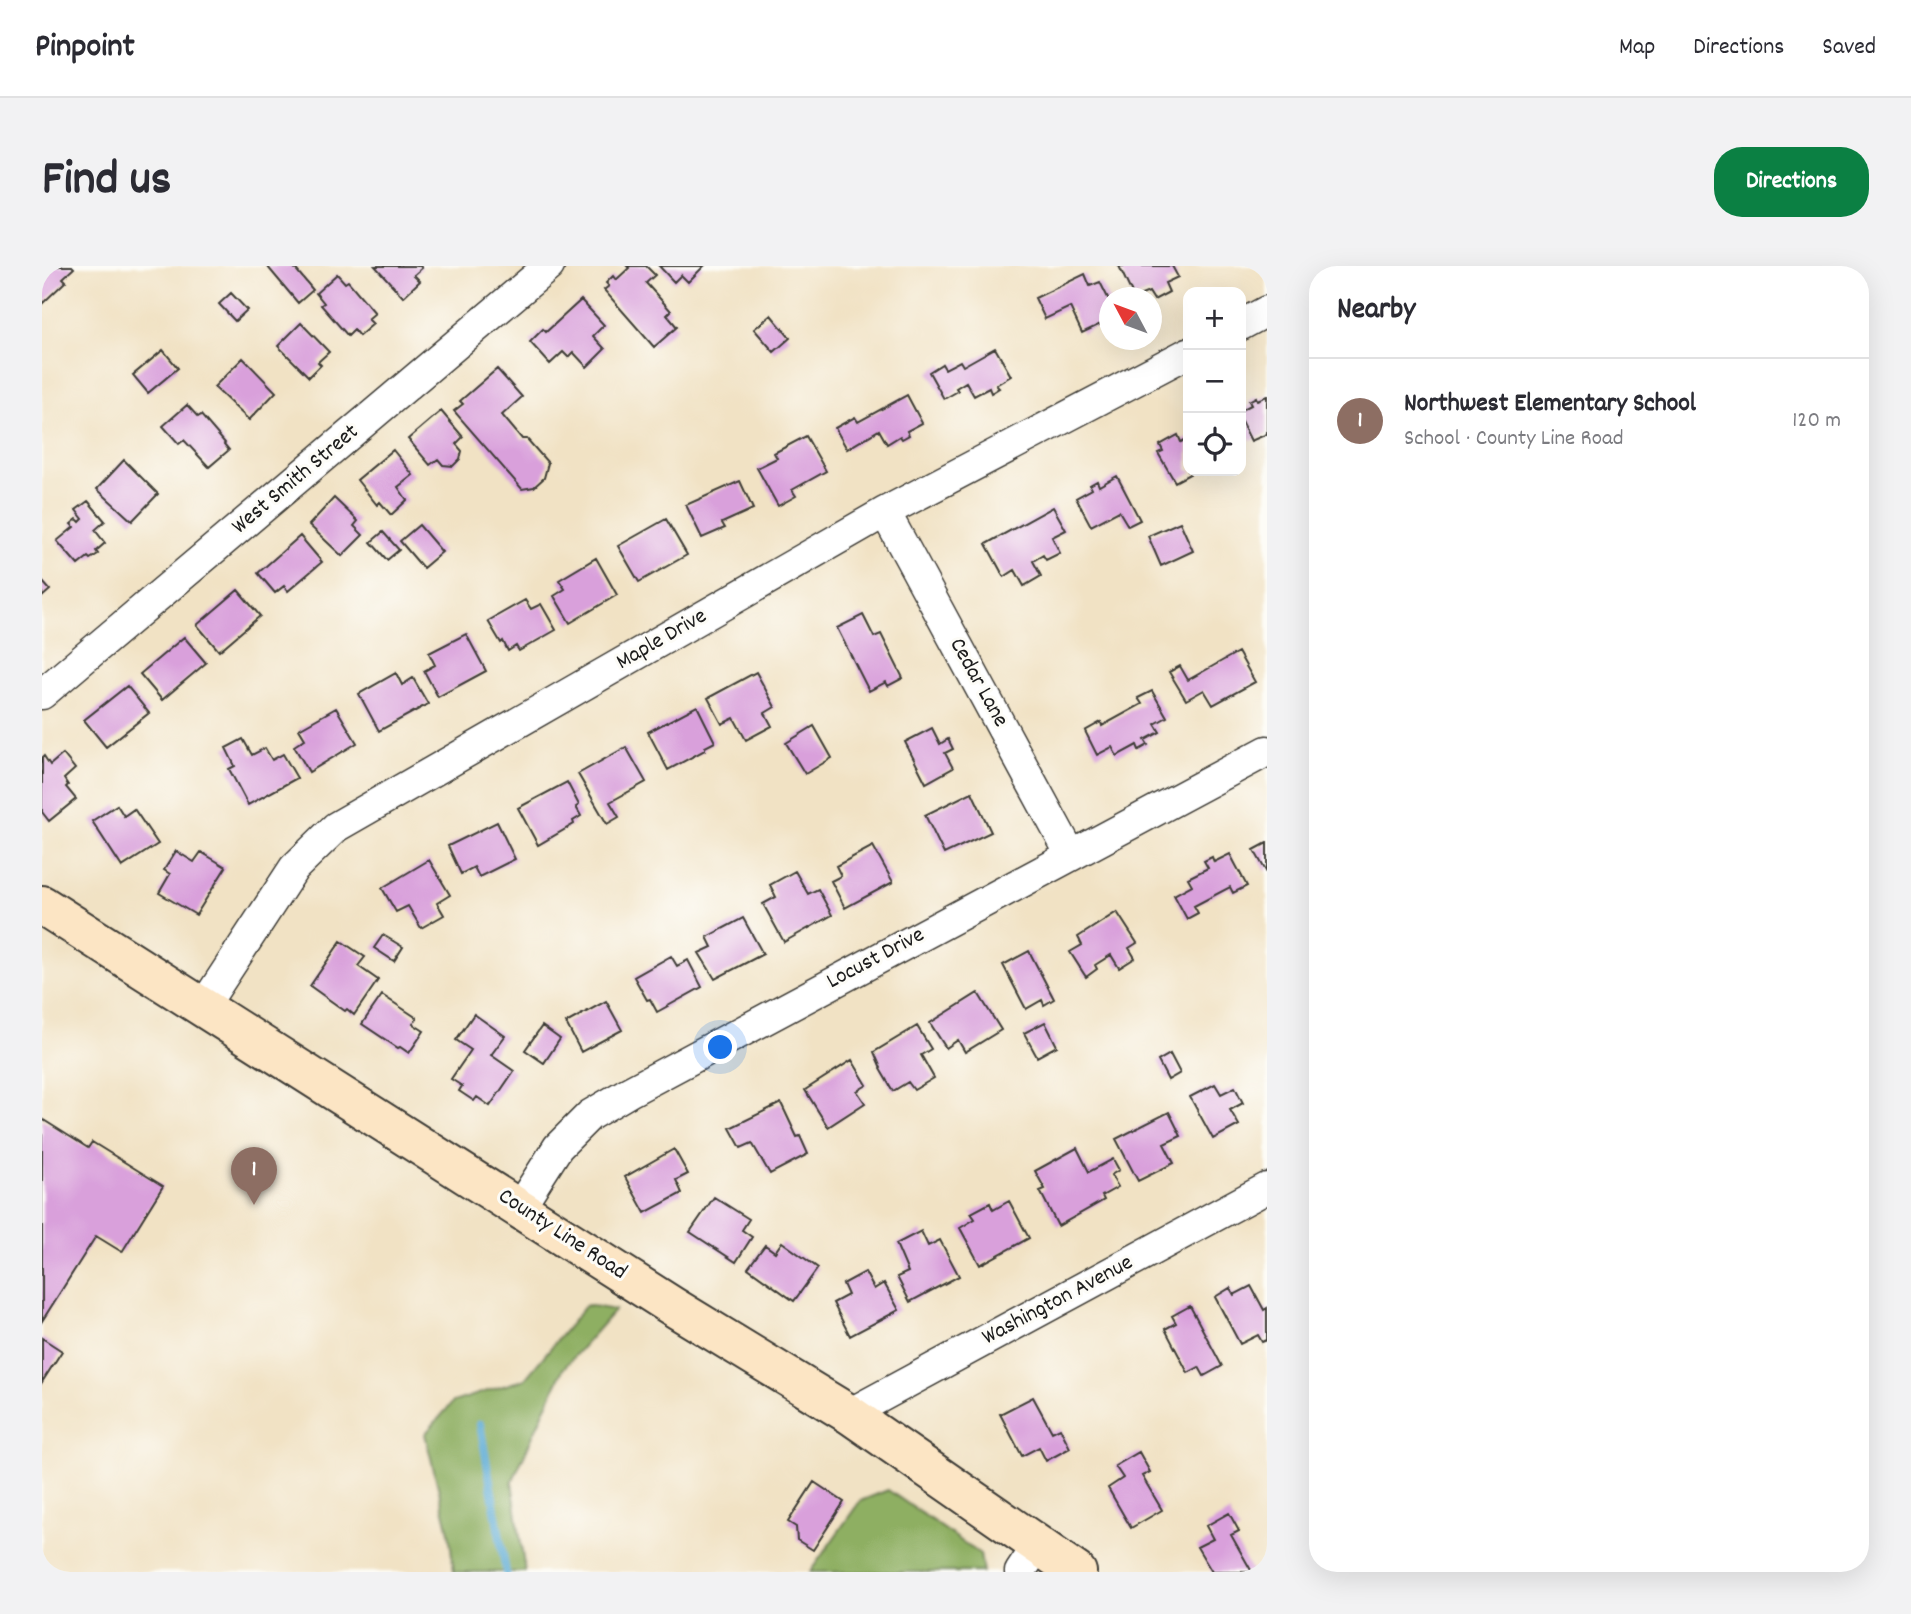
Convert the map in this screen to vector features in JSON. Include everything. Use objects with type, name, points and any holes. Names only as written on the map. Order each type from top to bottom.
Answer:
[{"type":"main road","name":"County Line Road","points":[[42,905],[673,1306],[849,1414],[1029,1559],[1077,1572]]},
{"type":"street","name":"West Smith Street","points":[[42,694],[549,266]]},
{"type":"street","points":[[1246,322],[1267,311]]},
{"type":"street","name":"Maple Drive","points":[[204,1007],[294,868],[337,827],[885,512],[1183,356]]},
{"type":"street","name":"Cedar Lane","points":[[885,512],[1071,855]]},
{"type":"street","name":"Locust Drive","points":[[519,1208],[558,1147],[590,1115],[1267,751]]},
{"type":"street","name":"Washington Avenue","points":[[849,1414],[1267,1188]]},
{"type":"green space","points":[[586,1305],[615,1310],[563,1369],[512,1482],[525,1572],[454,1572],[449,1532],[425,1434],[453,1402],[525,1379]]},
{"type":"green space","points":[[888,1490],[980,1554],[983,1572],[810,1572],[860,1501]]},
{"type":"building","points":[[42,266],[74,268],[63,278],[66,281],[42,304]]},
{"type":"building","points":[[267,266],[293,266],[313,290],[298,303]]},
{"type":"building","points":[[375,266],[420,266],[422,268],[414,275],[420,281],[403,297]]},
{"type":"building","points":[[627,266],[646,266],[655,275],[646,283],[671,311],[667,315],[677,327],[654,347],[604,290],[609,286],[606,283],[613,276],[616,280],[629,268]]},
{"type":"building","points":[[659,266],[704,266],[688,282],[681,275],[674,282]]},
{"type":"building","points":[[1119,266],[1172,266],[1178,277],[1165,283],[1169,292],[1162,296],[1162,287],[1129,287]]},
{"type":"building","points":[[337,274],[345,283],[348,281],[375,313],[368,319],[373,324],[359,336],[354,330],[348,336],[321,305],[324,303],[316,293]]},
{"type":"building","points":[[1085,274],[1090,286],[1100,282],[1102,287],[1099,287],[1099,325],[1082,333],[1070,307],[1045,319],[1035,298]]},
{"type":"building","points":[[231,293],[247,310],[235,321],[219,304]]},
{"type":"building","points":[[581,300],[604,325],[593,336],[605,349],[587,367],[573,352],[568,357],[563,352],[550,364],[530,342],[543,329],[546,332]]},
{"type":"building","points":[[771,315],[790,338],[774,352],[754,329]]},
{"type":"building","points":[[301,323],[329,352],[318,362],[321,365],[309,377],[278,346]]},
{"type":"building","points":[[995,348],[1011,376],[996,385],[999,388],[991,393],[989,388],[974,396],[966,382],[956,388],[958,391],[944,399],[929,372],[942,364],[945,369],[960,361],[963,366]]},
{"type":"building","points":[[163,350],[178,368],[148,393],[133,375]]},
{"type":"building","points":[[243,358],[276,392],[249,420],[214,387]]},
{"type":"building","points":[[497,369],[522,397],[502,415],[522,439],[527,439],[548,463],[544,478],[534,487],[522,489],[454,411],[463,404],[460,401]]},
{"type":"building","points":[[907,395],[922,423],[907,431],[909,435],[902,439],[900,436],[887,444],[879,430],[847,449],[835,428],[855,417],[858,422]]},
{"type":"building","points":[[1267,396],[1267,434],[1251,441],[1246,431],[1246,408],[1251,405],[1249,401],[1256,397],[1257,400]]},
{"type":"building","points":[[187,405],[198,417],[201,415],[229,450],[209,467],[184,440],[179,444],[163,426]]},
{"type":"building","points":[[441,411],[463,437],[456,444],[462,451],[460,459],[453,466],[443,465],[438,459],[430,465],[408,439]]},
{"type":"building","points":[[1178,435],[1181,442],[1183,441],[1183,476],[1186,476],[1175,482],[1158,453],[1163,451],[1160,445]]},
{"type":"building","points":[[806,436],[826,471],[792,490],[796,496],[778,506],[757,468],[777,458],[774,453]]},
{"type":"building","points":[[393,450],[413,475],[398,487],[407,500],[391,515],[380,502],[377,505],[357,480]]},
{"type":"building","points":[[124,460],[158,494],[132,521],[97,489]]},
{"type":"building","points":[[1117,476],[1140,520],[1128,526],[1119,511],[1091,526],[1076,498],[1092,489],[1090,485],[1097,481],[1099,486]]},
{"type":"building","points":[[740,481],[753,509],[722,523],[725,528],[702,538],[686,505]]},
{"type":"building","points":[[334,498],[358,521],[354,526],[363,535],[342,556],[309,525]]},
{"type":"building","points":[[88,501],[105,521],[95,530],[105,543],[96,551],[98,554],[90,559],[88,557],[78,565],[57,541],[74,527],[71,524],[77,519],[80,522],[83,519],[76,510]]},
{"type":"building","points":[[1053,507],[1066,530],[1052,537],[1060,553],[1046,560],[1043,555],[1033,561],[1041,576],[1024,586],[1015,570],[1004,577],[986,544]]},
{"type":"building","points":[[666,519],[687,555],[639,582],[618,546]]},
{"type":"building","points":[[1180,522],[1193,551],[1161,566],[1148,536]]},
{"type":"building","points":[[419,525],[442,552],[423,568],[400,541]]},
{"type":"building","points":[[383,532],[399,550],[387,560],[371,542]]},
{"type":"building","points":[[300,536],[322,562],[288,591],[284,586],[275,593],[258,573]]},
{"type":"building","points":[[596,558],[617,595],[570,623],[554,596],[565,589],[559,580]]},
{"type":"building","points":[[42,581],[50,590],[42,597]]},
{"type":"building","points":[[238,590],[260,616],[219,651],[197,625]]},
{"type":"building","points":[[525,600],[531,609],[541,604],[556,630],[519,651],[516,646],[508,651],[488,621]]},
{"type":"building","points":[[863,615],[874,637],[881,634],[903,678],[888,686],[886,682],[869,691],[837,628]]},
{"type":"building","points":[[466,634],[486,671],[438,697],[424,671],[435,665],[429,653]]},
{"type":"building","points":[[184,637],[206,663],[162,700],[140,674]]},
{"type":"building","points":[[1238,652],[1255,682],[1213,705],[1204,690],[1186,700],[1169,672],[1180,666],[1188,680]]},
{"type":"building","points":[[756,672],[775,707],[765,713],[772,726],[746,740],[734,718],[722,724],[708,698]]},
{"type":"building","points":[[396,673],[402,685],[413,678],[428,704],[379,731],[359,694]]},
{"type":"building","points":[[127,686],[149,713],[106,747],[84,720]]},
{"type":"building","points":[[1152,691],[1167,717],[1155,724],[1160,732],[1145,740],[1148,745],[1139,750],[1137,745],[1117,756],[1112,747],[1097,755],[1085,731],[1101,722],[1102,726],[1142,704],[1138,698]]},
{"type":"building","points":[[697,706],[715,742],[668,770],[648,732]]},
{"type":"building","points":[[336,708],[357,743],[309,772],[294,746],[305,739],[299,729]]},
{"type":"building","points":[[814,726],[832,758],[805,774],[786,743]]},
{"type":"building","points":[[932,728],[940,744],[948,739],[953,749],[945,753],[953,768],[926,783],[905,742]]},
{"type":"building","points":[[243,739],[252,755],[265,748],[272,760],[283,754],[297,778],[248,805],[229,769],[235,766],[226,748]]},
{"type":"building","points":[[626,747],[646,782],[610,802],[619,817],[607,824],[578,774]]},
{"type":"building","points":[[63,754],[75,769],[64,779],[68,785],[66,787],[76,799],[49,821],[42,812],[42,758],[44,756],[50,765]]},
{"type":"building","points":[[567,782],[579,805],[576,807],[581,816],[573,821],[574,824],[538,845],[518,808]]},
{"type":"building","points":[[972,792],[991,832],[944,854],[925,815]]},
{"type":"building","points":[[117,805],[124,816],[134,809],[158,844],[122,867],[92,821]]},
{"type":"building","points":[[497,822],[515,859],[479,877],[474,867],[461,874],[448,846]]},
{"type":"building","points":[[1267,843],[1267,873],[1254,850]]},
{"type":"building","points":[[873,846],[893,882],[845,908],[831,881],[841,876],[836,866]]},
{"type":"building","points":[[176,851],[194,862],[201,852],[226,867],[196,915],[159,893],[170,874],[164,870]]},
{"type":"building","points":[[1230,854],[1247,886],[1233,893],[1230,887],[1194,906],[1198,913],[1187,919],[1174,895],[1192,885],[1188,878],[1208,868],[1204,861],[1212,857],[1214,862]]},
{"type":"building","points":[[429,860],[450,895],[437,903],[444,915],[421,928],[408,906],[396,912],[382,888]]},
{"type":"building","points":[[795,871],[808,894],[818,889],[832,915],[784,942],[763,904],[776,897],[770,885]]},
{"type":"building","points":[[1117,912],[1137,943],[1129,948],[1135,958],[1119,968],[1111,955],[1095,965],[1097,969],[1086,977],[1070,952],[1082,945],[1078,937]]},
{"type":"building","points":[[743,918],[763,954],[715,979],[699,953],[712,947],[707,937]]},
{"type":"building","points":[[383,935],[403,947],[394,961],[374,948]]},
{"type":"building","points":[[341,941],[365,957],[358,966],[378,980],[354,1015],[310,986]]},
{"type":"building","points":[[1029,951],[1054,999],[1044,1005],[1042,1000],[1026,1009],[1003,965]]},
{"type":"building","points":[[671,956],[677,966],[688,960],[702,987],[657,1012],[634,977]]},
{"type":"building","points":[[978,993],[1001,1030],[965,1052],[958,1040],[946,1048],[930,1023]]},
{"type":"building","points":[[382,995],[417,1018],[413,1024],[424,1031],[409,1053],[362,1024]]},
{"type":"building","points":[[606,1001],[622,1030],[581,1052],[566,1023]]},
{"type":"building","points":[[474,1014],[505,1036],[491,1055],[514,1071],[490,1106],[477,1097],[474,1101],[459,1091],[462,1086],[451,1079],[471,1050],[456,1040]]},
{"type":"building","points":[[1045,1022],[1057,1046],[1037,1057],[1024,1033]]},
{"type":"building","points":[[542,1026],[560,1039],[544,1063],[525,1050]]},
{"type":"building","points":[[917,1026],[931,1049],[921,1055],[934,1078],[914,1090],[908,1082],[893,1091],[874,1052]]},
{"type":"building","points":[[1170,1054],[1180,1073],[1168,1080],[1158,1061]]},
{"type":"building","points":[[852,1060],[867,1085],[857,1091],[865,1103],[828,1127],[805,1090]]},
{"type":"building","points":[[1215,1084],[1221,1094],[1235,1087],[1243,1103],[1230,1110],[1239,1125],[1213,1139],[1190,1097]]},
{"type":"building","points":[[781,1103],[808,1154],[770,1174],[752,1143],[741,1148],[730,1128]]},
{"type":"building","points":[[1169,1112],[1181,1136],[1164,1144],[1174,1163],[1138,1181],[1116,1139]]},
{"type":"building","points":[[42,1119],[88,1148],[92,1142],[163,1186],[122,1252],[96,1236],[42,1321]]},
{"type":"building","points":[[1077,1148],[1089,1172],[1113,1159],[1119,1170],[1111,1175],[1118,1187],[1102,1196],[1104,1200],[1058,1226],[1040,1191],[1045,1189],[1035,1171]]},
{"type":"building","points":[[674,1149],[688,1174],[676,1180],[682,1193],[645,1213],[625,1177]]},
{"type":"building","points":[[714,1197],[749,1219],[742,1230],[752,1237],[736,1262],[690,1232]]},
{"type":"building","points":[[1009,1201],[1029,1238],[980,1265],[960,1228],[975,1219],[971,1213],[990,1203],[993,1210]]},
{"type":"building","points":[[921,1231],[928,1246],[940,1240],[959,1276],[910,1302],[897,1277],[908,1272],[896,1244]]},
{"type":"building","points":[[782,1242],[818,1268],[794,1301],[748,1268],[765,1245],[775,1252]]},
{"type":"building","points":[[865,1272],[874,1289],[884,1283],[899,1310],[850,1336],[833,1303],[848,1295],[843,1284]]},
{"type":"building","points":[[1251,1286],[1264,1310],[1267,1308],[1267,1340],[1262,1342],[1258,1335],[1240,1344],[1215,1297],[1230,1288],[1234,1295]]},
{"type":"building","points":[[1190,1306],[1222,1366],[1204,1376],[1199,1367],[1188,1373],[1165,1329],[1176,1323],[1172,1316]]},
{"type":"building","points":[[42,1338],[62,1351],[42,1382]]},
{"type":"building","points":[[1033,1397],[1052,1432],[1060,1428],[1070,1448],[1046,1461],[1039,1447],[1022,1456],[1000,1414]]},
{"type":"building","points":[[1139,1452],[1150,1472],[1142,1476],[1162,1510],[1131,1528],[1108,1488],[1123,1478],[1115,1466]]},
{"type":"building","points":[[814,1482],[844,1502],[813,1550],[797,1540],[796,1527],[788,1522]]},
{"type":"building","points":[[1229,1513],[1239,1531],[1231,1535],[1252,1572],[1212,1572],[1197,1547],[1213,1539],[1206,1526]]},
{"type":"waterway","points":[[480,1424],[506,1572]]},
{"type":"place","name":"Northwest Elementary School","points":[[254,1205]]}]
